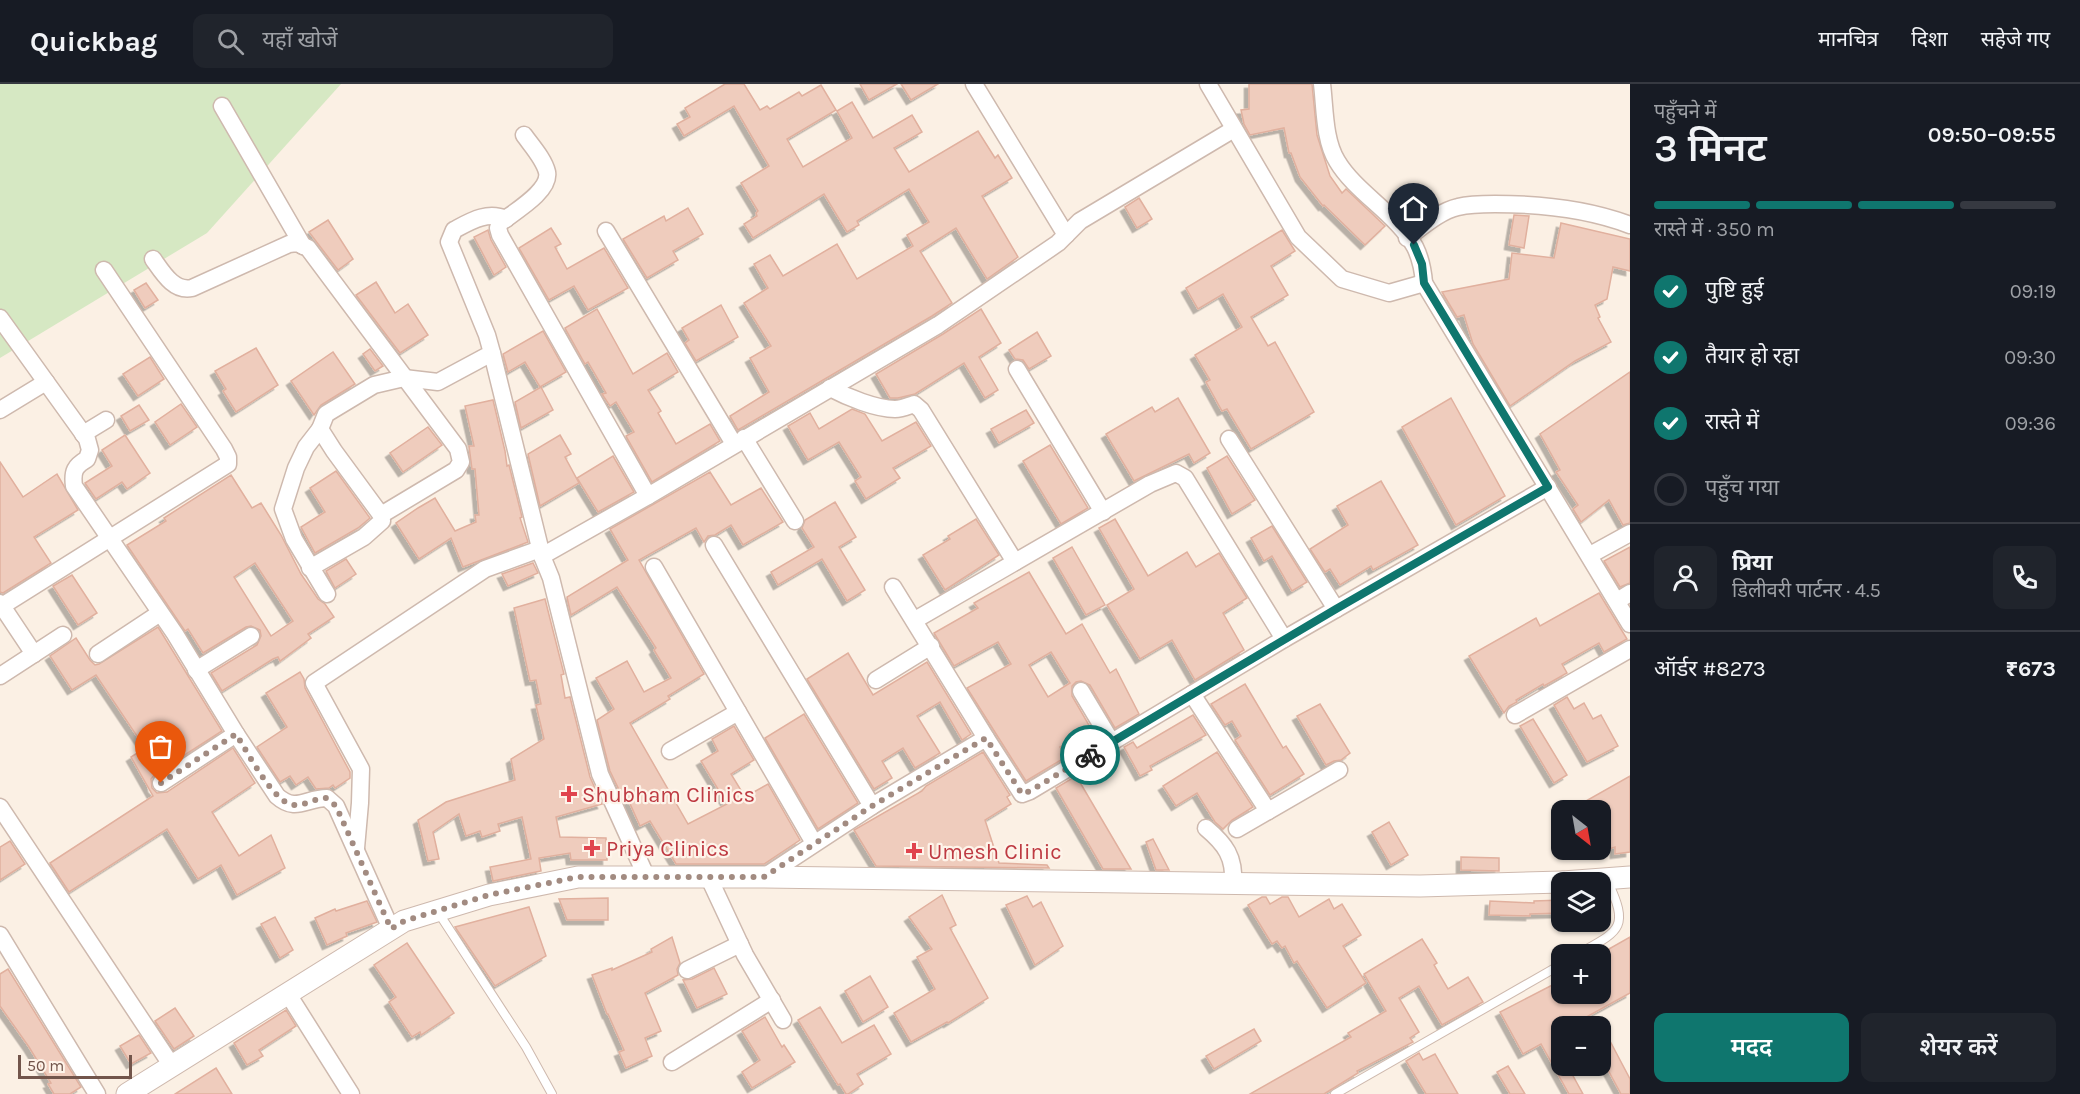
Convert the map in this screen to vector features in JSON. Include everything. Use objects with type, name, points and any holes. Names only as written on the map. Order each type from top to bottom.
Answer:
[{"type":"street","points":[[974,84],[1066,235]]},
{"type":"street","points":[[1208,84],[1298,237],[1342,279],[1389,292],[1424,283]]},
{"type":"street","points":[[1322,84],[1329,142],[1336,160],[1349,178],[1390,217],[1414,245],[1422,264],[1424,283],[1590,555],[1623,597],[1630,624]]},
{"type":"street","points":[[222,106],[303,246]]},
{"type":"street","points":[[356,849],[361,769],[314,683],[485,569],[541,553],[648,496],[938,325],[1058,243],[1080,221],[1234,129]]},
{"type":"street","points":[[524,135],[546,170],[547,181],[542,191],[498,228],[500,235],[648,496]]},
{"type":"street","points":[[1407,238],[1457,207],[1479,204],[1526,204],[1598,215],[1630,225]]},
{"type":"street","points":[[506,219],[495,214],[487,215],[454,230],[449,242],[488,335],[541,553],[551,578],[600,774],[647,878]]},
{"type":"street","points":[[606,231],[739,441],[795,521]]},
{"type":"street","points":[[153,260],[166,277],[178,288],[184,290],[288,244],[297,243],[308,248],[458,449],[461,462],[456,470],[381,515]]},
{"type":"street","points":[[34,654],[1,605],[228,464],[228,457],[104,270]]},
{"type":"street","points":[[0,318],[87,440],[90,450],[87,459],[77,465],[72,474],[74,486],[160,612],[271,788],[285,803],[296,805],[318,798],[327,798],[336,806],[391,929]]},
{"type":"street","points":[[327,594],[294,539],[283,508],[296,468],[306,447],[320,429],[326,414],[374,385],[404,378],[438,382],[492,353]]},
{"type":"street","points":[[1017,369],[1103,512]]},
{"type":"street","points":[[0,410],[46,382]]},
{"type":"street","points":[[830,388],[879,407],[897,409],[914,404],[921,410],[1015,562]]},
{"type":"street","points":[[83,434],[106,420]]},
{"type":"street","points":[[310,568],[364,537],[382,521],[381,515],[320,429]]},
{"type":"street","points":[[1229,439],[1336,609]]},
{"type":"street","points":[[915,620],[1150,484],[1176,473],[1185,478],[1284,639]]},
{"type":"street","points":[[893,586],[1022,794],[1548,487]]},
{"type":"street","points":[[1590,555],[1630,533]]},
{"type":"street","points":[[714,545],[872,806]]},
{"type":"street","points":[[654,567],[814,843]]},
{"type":"street","points":[[98,654],[160,612]]},
{"type":"street","points":[[0,676],[63,635]]},
{"type":"street","points":[[196,670],[251,636]]},
{"type":"street","points":[[876,680],[931,646]]},
{"type":"street","points":[[1515,715],[1630,649]]},
{"type":"street","points":[[1085,689],[1114,739]]},
{"type":"street","points":[[1192,694],[1268,811]]},
{"type":"street","points":[[670,752],[738,712]]},
{"type":"street","points":[[161,783],[236,734]]},
{"type":"street","points":[[764,877],[872,806],[986,738]]},
{"type":"street","points":[[1237,829],[1339,771]]},
{"type":"street","points":[[0,807],[172,1066]]},
{"type":"street","points":[[1206,828],[1223,842],[1234,869],[1233,884]]},
{"type":"street","points":[[129,1093],[404,921],[489,895],[578,877],[764,877],[1420,886],[1551,882]]},
{"type":"street","points":[[1611,879],[1630,877]]},
{"type":"street","points":[[709,878],[740,944],[783,1020]]},
{"type":"street","points":[[0,935],[97,1094]]},
{"type":"street","points":[[687,970],[740,944]]},
{"type":"street","points":[[288,994],[351,1094]]},
{"type":"street","points":[[672,1062],[772,1000]]},
{"type":"lane","points":[[1595,944],[1618,929],[1623,920],[1622,908],[1611,888]]},
{"type":"lane","points":[[437,911],[526,1047],[552,1094]]},
{"type":"lane","points":[[1335,1094],[1551,970]]},
{"type":"green space","points":[[0,84],[341,84],[207,233],[0,358]]},
{"type":"building","points":[[725,84],[744,84],[760,110],[767,106],[770,109],[799,92],[802,96],[821,85],[836,110],[787,139],[803,167],[852,138],[837,111],[852,102],[873,138],[912,115],[922,132],[894,148],[909,172],[978,131],[995,158],[998,155],[1012,178],[982,196],[1018,257],[987,279],[956,228],[920,251],[952,303],[738,430],[730,416],[769,392],[750,358],[771,346],[744,303],[768,288],[754,264],[770,255],[783,276],[837,244],[857,279],[913,246],[907,235],[929,222],[909,189],[857,221],[859,225],[847,232],[824,194],[753,238],[744,224],[757,216],[758,211],[741,183],[769,166],[734,106],[684,136],[677,124],[690,117],[685,108]]},
{"type":"building","points":[[860,84],[897,84],[869,100]]},
{"type":"building","points":[[901,84],[938,84],[911,100]]},
{"type":"building","points":[[1249,84],[1312,84],[1317,135],[1330,176],[1342,193],[1346,189],[1385,226],[1365,245],[1323,206],[1300,177],[1291,153],[1289,153],[1284,128],[1250,135],[1244,124],[1241,110],[1249,109]]},
{"type":"building","points":[[1139,198],[1152,219],[1137,228],[1125,207]]},
{"type":"building","points":[[688,208],[703,234],[673,251],[678,260],[647,278],[623,239],[664,216],[666,221]]},
{"type":"building","points":[[1514,215],[1529,216],[1524,248],[1509,245]]},
{"type":"building","points":[[328,220],[353,259],[338,270],[309,232]]},
{"type":"building","points":[[1561,223],[1630,239],[1630,271],[1613,267],[1607,299],[1595,305],[1600,317],[1598,318],[1611,342],[1575,361],[1510,406],[1473,344],[1464,315],[1457,317],[1442,292],[1509,279],[1512,253],[1554,258]]},
{"type":"building","points":[[551,228],[561,244],[555,247],[567,269],[604,248],[628,288],[588,310],[574,286],[549,300],[519,248]]},
{"type":"building","points":[[488,230],[506,267],[494,275],[474,237]]},
{"type":"building","points":[[1282,230],[1295,251],[1271,266],[1288,295],[1251,317],[1268,346],[1275,342],[1314,412],[1251,449],[1227,409],[1222,411],[1206,382],[1210,380],[1195,355],[1242,327],[1223,294],[1198,309],[1186,288]]},
{"type":"building","points":[[376,282],[395,313],[408,304],[428,335],[400,353],[356,295]]},
{"type":"building","points":[[146,283],[158,300],[145,308],[134,290]]},
{"type":"building","points":[[721,305],[738,337],[696,361],[685,343],[689,340],[682,328]]},
{"type":"building","points":[[597,309],[633,374],[667,353],[678,372],[648,390],[661,411],[658,413],[676,444],[710,424],[720,441],[652,482],[626,436],[634,432],[616,402],[610,406],[602,394],[606,393],[588,362],[585,364],[565,328]]},
{"type":"building","points":[[981,309],[1001,343],[979,357],[998,390],[985,398],[964,363],[915,394],[890,398],[876,374]]},
{"type":"building","points":[[543,331],[566,372],[540,387],[525,362],[508,372],[503,354]]},
{"type":"building","points":[[1037,332],[1051,356],[1029,369],[1023,360],[1015,359],[1009,350]]},
{"type":"building","points":[[256,348],[278,385],[236,412],[223,391],[226,389],[215,371]]},
{"type":"building","points":[[370,349],[383,366],[375,371],[363,354]]},
{"type":"building","points":[[333,352],[355,384],[321,405],[314,415],[291,381]]},
{"type":"building","points":[[150,357],[164,379],[138,396],[123,374]]},
{"type":"building","points":[[1630,372],[1630,523],[1623,525],[1609,500],[1581,522],[1573,509],[1578,505],[1556,472],[1560,470],[1540,434]]},
{"type":"building","points":[[541,387],[553,410],[521,428],[515,402]]},
{"type":"building","points":[[1178,398],[1210,453],[1194,463],[1189,454],[1134,481],[1106,434],[1152,407],[1155,412]]},
{"type":"building","points":[[1451,398],[1505,496],[1456,525],[1402,427]]},
{"type":"building","points":[[493,400],[507,466],[509,465],[522,517],[520,518],[528,542],[463,567],[451,538],[419,559],[396,523],[418,508],[435,498],[455,531],[476,522],[475,515],[479,515],[475,469],[472,469],[469,446],[474,446],[465,406]]},
{"type":"building","points":[[181,404],[197,427],[170,445],[155,422]]},
{"type":"building","points":[[139,405],[149,420],[130,431],[121,416]]},
{"type":"building","points":[[852,409],[865,414],[882,441],[916,422],[931,446],[893,468],[900,478],[866,499],[855,481],[861,477],[839,442],[808,460],[788,426],[810,413],[819,429]]},
{"type":"building","points":[[1026,410],[1034,423],[999,443],[991,429]]},
{"type":"building","points":[[428,427],[442,445],[403,472],[390,453]]},
{"type":"building","points":[[125,435],[150,473],[127,489],[122,482],[96,499],[85,483],[112,466],[102,450]]},
{"type":"building","points":[[560,435],[571,454],[565,457],[579,483],[540,506],[528,454]]},
{"type":"building","points":[[1050,445],[1088,508],[1061,524],[1023,461]]},
{"type":"building","points":[[613,456],[634,492],[598,512],[577,478]]},
{"type":"building","points":[[1227,456],[1255,500],[1232,514],[1207,468]]},
{"type":"building","points":[[0,462],[23,497],[57,474],[78,510],[34,537],[51,563],[3,593],[0,592]]},
{"type":"building","points":[[336,471],[370,518],[358,528],[315,553],[301,527],[325,512],[310,488]]},
{"type":"building","points":[[710,472],[731,505],[761,488],[783,522],[743,545],[731,525],[715,535],[708,536],[704,542],[696,528],[639,560],[704,674],[668,696],[670,699],[630,723],[688,824],[727,804],[701,761],[718,751],[712,739],[734,726],[754,760],[731,774],[745,797],[768,784],[800,840],[764,864],[676,864],[650,821],[640,826],[627,797],[623,798],[610,771],[597,720],[614,709],[596,678],[627,661],[644,692],[671,678],[654,650],[656,648],[617,587],[571,615],[567,597],[628,560],[610,529]]},
{"type":"building","points":[[231,475],[252,508],[261,503],[301,574],[334,617],[308,634],[311,638],[280,661],[278,657],[273,659],[222,691],[211,673],[257,645],[261,636],[260,630],[251,626],[246,627],[203,653],[188,629],[185,631],[127,545],[166,521],[164,518]],"holes":[[[255,563],[293,621],[271,636],[234,577]]]},
{"type":"building","points":[[1381,481],[1418,545],[1373,570],[1371,566],[1340,585],[1330,569],[1325,572],[1310,549],[1348,525],[1337,506]]},
{"type":"building","points":[[835,502],[856,537],[839,547],[865,590],[847,601],[822,559],[778,585],[771,572],[814,547],[802,528],[805,520]]},
{"type":"building","points":[[976,519],[999,555],[945,590],[923,555],[950,539],[948,536]]},
{"type":"building","points":[[1115,519],[1148,576],[1187,552],[1196,567],[1219,553],[1247,598],[1223,613],[1244,650],[1195,680],[1172,640],[1140,659],[1107,605],[1134,589],[1099,528]]},
{"type":"building","points":[[1272,526],[1307,582],[1292,591],[1272,556],[1264,561],[1251,538]]},
{"type":"building","points":[[1072,547],[1105,605],[1086,615],[1053,558]]},
{"type":"building","points":[[1630,547],[1630,583],[1620,587],[1604,561]]},
{"type":"building","points":[[346,559],[356,574],[335,588],[326,571]]},
{"type":"building","points":[[533,563],[538,573],[508,586],[502,574]]},
{"type":"building","points":[[1029,572],[1066,634],[1082,624],[1110,673],[1116,669],[1139,714],[1115,728],[1090,685],[1081,681],[1076,682],[1072,686],[1072,696],[1097,739],[1085,746],[1080,736],[1060,747],[1066,757],[1026,781],[967,688],[1011,664],[998,642],[954,666],[934,633],[978,608],[974,603]],"holes":[[[1051,652],[1070,683],[1048,697],[1029,665]]]},
{"type":"building","points":[[72,575],[97,613],[78,625],[53,586]]},
{"type":"building","points":[[1599,593],[1627,639],[1604,652],[1599,643],[1562,664],[1567,673],[1516,700],[1517,702],[1509,706],[1504,713],[1469,656],[1536,618],[1540,626]]},
{"type":"building","points":[[545,599],[564,674],[561,675],[565,698],[570,697],[590,777],[602,804],[556,817],[560,837],[606,838],[607,860],[571,860],[570,853],[539,858],[541,871],[493,881],[490,867],[531,859],[522,817],[498,824],[500,831],[482,837],[480,831],[466,836],[459,814],[433,832],[439,859],[428,861],[418,820],[446,802],[515,780],[511,759],[544,739],[536,705],[541,704],[536,680],[530,681],[514,608]]},
{"type":"building","points":[[158,627],[222,731],[155,774],[151,779],[152,788],[157,793],[167,792],[233,748],[255,783],[212,812],[239,856],[271,835],[285,868],[237,895],[221,865],[198,879],[167,829],[69,892],[50,863],[153,796],[131,757],[145,748],[96,675],[72,690],[50,656],[76,638],[90,660],[95,665],[99,664]]},
{"type":"building","points":[[848,653],[873,695],[927,662],[971,734],[962,740],[940,702],[917,716],[940,753],[915,768],[903,748],[882,761],[892,778],[874,789],[807,679]]},
{"type":"building","points":[[300,672],[305,688],[350,772],[350,778],[335,788],[333,785],[329,788],[316,789],[308,777],[296,785],[290,776],[280,782],[257,747],[287,727],[266,693]]},
{"type":"building","points":[[1245,684],[1283,748],[1286,746],[1304,774],[1270,795],[1235,740],[1241,736],[1232,721],[1225,725],[1211,704]]},
{"type":"building","points":[[1567,697],[1574,709],[1584,703],[1593,719],[1601,715],[1618,746],[1587,762],[1554,705]]},
{"type":"building","points":[[1320,704],[1350,753],[1341,760],[1326,765],[1297,716]]},
{"type":"building","points":[[804,714],[858,803],[818,829],[765,738]]},
{"type":"building","points":[[1193,715],[1206,735],[1150,766],[1152,770],[1140,776],[1124,747],[1133,742],[1137,748]]},
{"type":"building","points":[[1533,719],[1567,775],[1554,783],[1520,726]]},
{"type":"building","points":[[983,752],[1010,795],[1007,797],[1011,804],[985,820],[999,863],[1047,865],[1049,868],[876,866],[854,830],[922,791],[926,786]]},
{"type":"building","points":[[1217,752],[1253,807],[1232,820],[1223,829],[1215,822],[1197,793],[1176,806],[1163,786]]},
{"type":"building","points":[[1076,776],[1131,869],[1103,869],[1056,788]]},
{"type":"building","points":[[1630,776],[1630,852],[1615,854],[1615,847],[1611,848],[1611,800],[1588,800]]},
{"type":"building","points":[[1389,822],[1408,855],[1391,865],[1372,832]]},
{"type":"building","points":[[1153,839],[1169,870],[1156,870],[1146,842]]},
{"type":"building","points":[[10,841],[25,864],[0,880],[0,847]]},
{"type":"building","points":[[1461,857],[1499,858],[1499,871],[1461,870]]},
{"type":"building","points":[[942,895],[956,925],[950,928],[988,998],[948,1023],[911,1042],[894,1013],[935,989],[917,957],[932,949],[909,917]]},
{"type":"building","points":[[1027,896],[1033,907],[1041,902],[1063,946],[1035,965],[1006,905]]},
{"type":"building","points":[[1266,897],[1270,904],[1282,897],[1288,897],[1299,917],[1329,899],[1334,909],[1342,904],[1361,935],[1343,946],[1366,983],[1327,1008],[1297,961],[1294,963],[1285,946],[1282,948],[1277,941],[1272,944],[1248,905]]},
{"type":"building","points":[[608,898],[608,920],[567,920],[559,899]]},
{"type":"building","points":[[1551,900],[1551,913],[1530,914],[1530,916],[1489,915],[1490,901],[1534,903],[1534,901]]},
{"type":"building","points":[[367,901],[377,922],[346,933],[347,936],[327,945],[315,918],[335,909],[336,911]]},
{"type":"building","points":[[529,907],[546,956],[495,986],[455,927]]},
{"type":"building","points":[[275,917],[293,950],[280,958],[261,924]]},
{"type":"building","points":[[672,937],[680,963],[677,969],[678,975],[645,993],[661,1031],[645,1038],[652,1056],[626,1068],[619,1052],[624,1050],[592,975],[612,968],[612,970],[652,952],[651,949]]},
{"type":"building","points":[[1630,937],[1630,993],[1611,1003],[1611,948]]},
{"type":"building","points":[[1422,939],[1437,963],[1434,965],[1448,989],[1468,977],[1483,1002],[1442,1025],[1419,986],[1399,998],[1419,1032],[1410,1038],[1413,1042],[1357,1071],[1358,1073],[1324,1094],[1250,1094],[1351,1037],[1348,1033],[1386,1011],[1364,974]]},
{"type":"building","points":[[407,943],[454,1013],[421,1035],[420,1032],[412,1037],[389,1002],[396,997],[374,965]]},
{"type":"building","points":[[714,968],[727,994],[697,1008],[683,980],[692,979]]},
{"type":"building","points":[[8,969],[81,1087],[70,1094],[54,1094],[48,1084],[51,1083],[29,1047],[0,1006],[0,974]]},
{"type":"building","points":[[870,976],[888,1007],[863,1022],[845,991]]},
{"type":"building","points":[[1551,986],[1551,1004],[1610,1004],[1588,1016],[1551,1016],[1551,1062],[1541,1044],[1523,1054],[1500,1012]]},
{"type":"building","points":[[820,1007],[842,1043],[874,1025],[891,1054],[857,1074],[863,1084],[848,1094],[840,1084],[838,1085],[798,1020]]},
{"type":"building","points":[[175,1008],[194,1036],[174,1049],[155,1021]]},
{"type":"building","points":[[286,1010],[296,1026],[259,1050],[263,1056],[247,1065],[234,1043]]},
{"type":"building","points":[[765,1017],[782,1047],[784,1045],[795,1062],[752,1088],[742,1072],[760,1060],[742,1031]]},
{"type":"building","points":[[1254,1029],[1261,1041],[1214,1069],[1206,1056]]},
{"type":"building","points":[[139,1035],[151,1053],[131,1064],[120,1046]]},
{"type":"building","points":[[1611,1043],[1630,1079],[1630,1094],[1621,1094],[1611,1075]]},
{"type":"building","points":[[1419,1053],[1423,1060],[1435,1054],[1458,1094],[1426,1094],[1406,1061]]},
{"type":"building","points":[[1508,1066],[1525,1094],[1510,1094],[1497,1072]]},
{"type":"building","points":[[216,1068],[232,1094],[175,1094]]},
{"type":"building","points":[[1559,1076],[1573,1076],[1583,1094],[1569,1094]]},
{"type":"way so far","points":[[161,783],[236,734],[277,796],[285,803],[296,805],[318,798],[327,798],[336,806],[391,929],[404,921],[489,895],[578,877],[764,877],[872,806],[986,738],[1022,794],[1090,755]]},
{"type":"place","name":"Shubham Clinics","points":[[569,794]]},
{"type":"place","name":"Priya Clinics","points":[[592,848]]},
{"type":"place","name":"Umesh Clinic","points":[[914,851]]},
{"type":"route","points":[[1090,755],[1548,487],[1424,283],[1422,264],[1414,245]]}]
